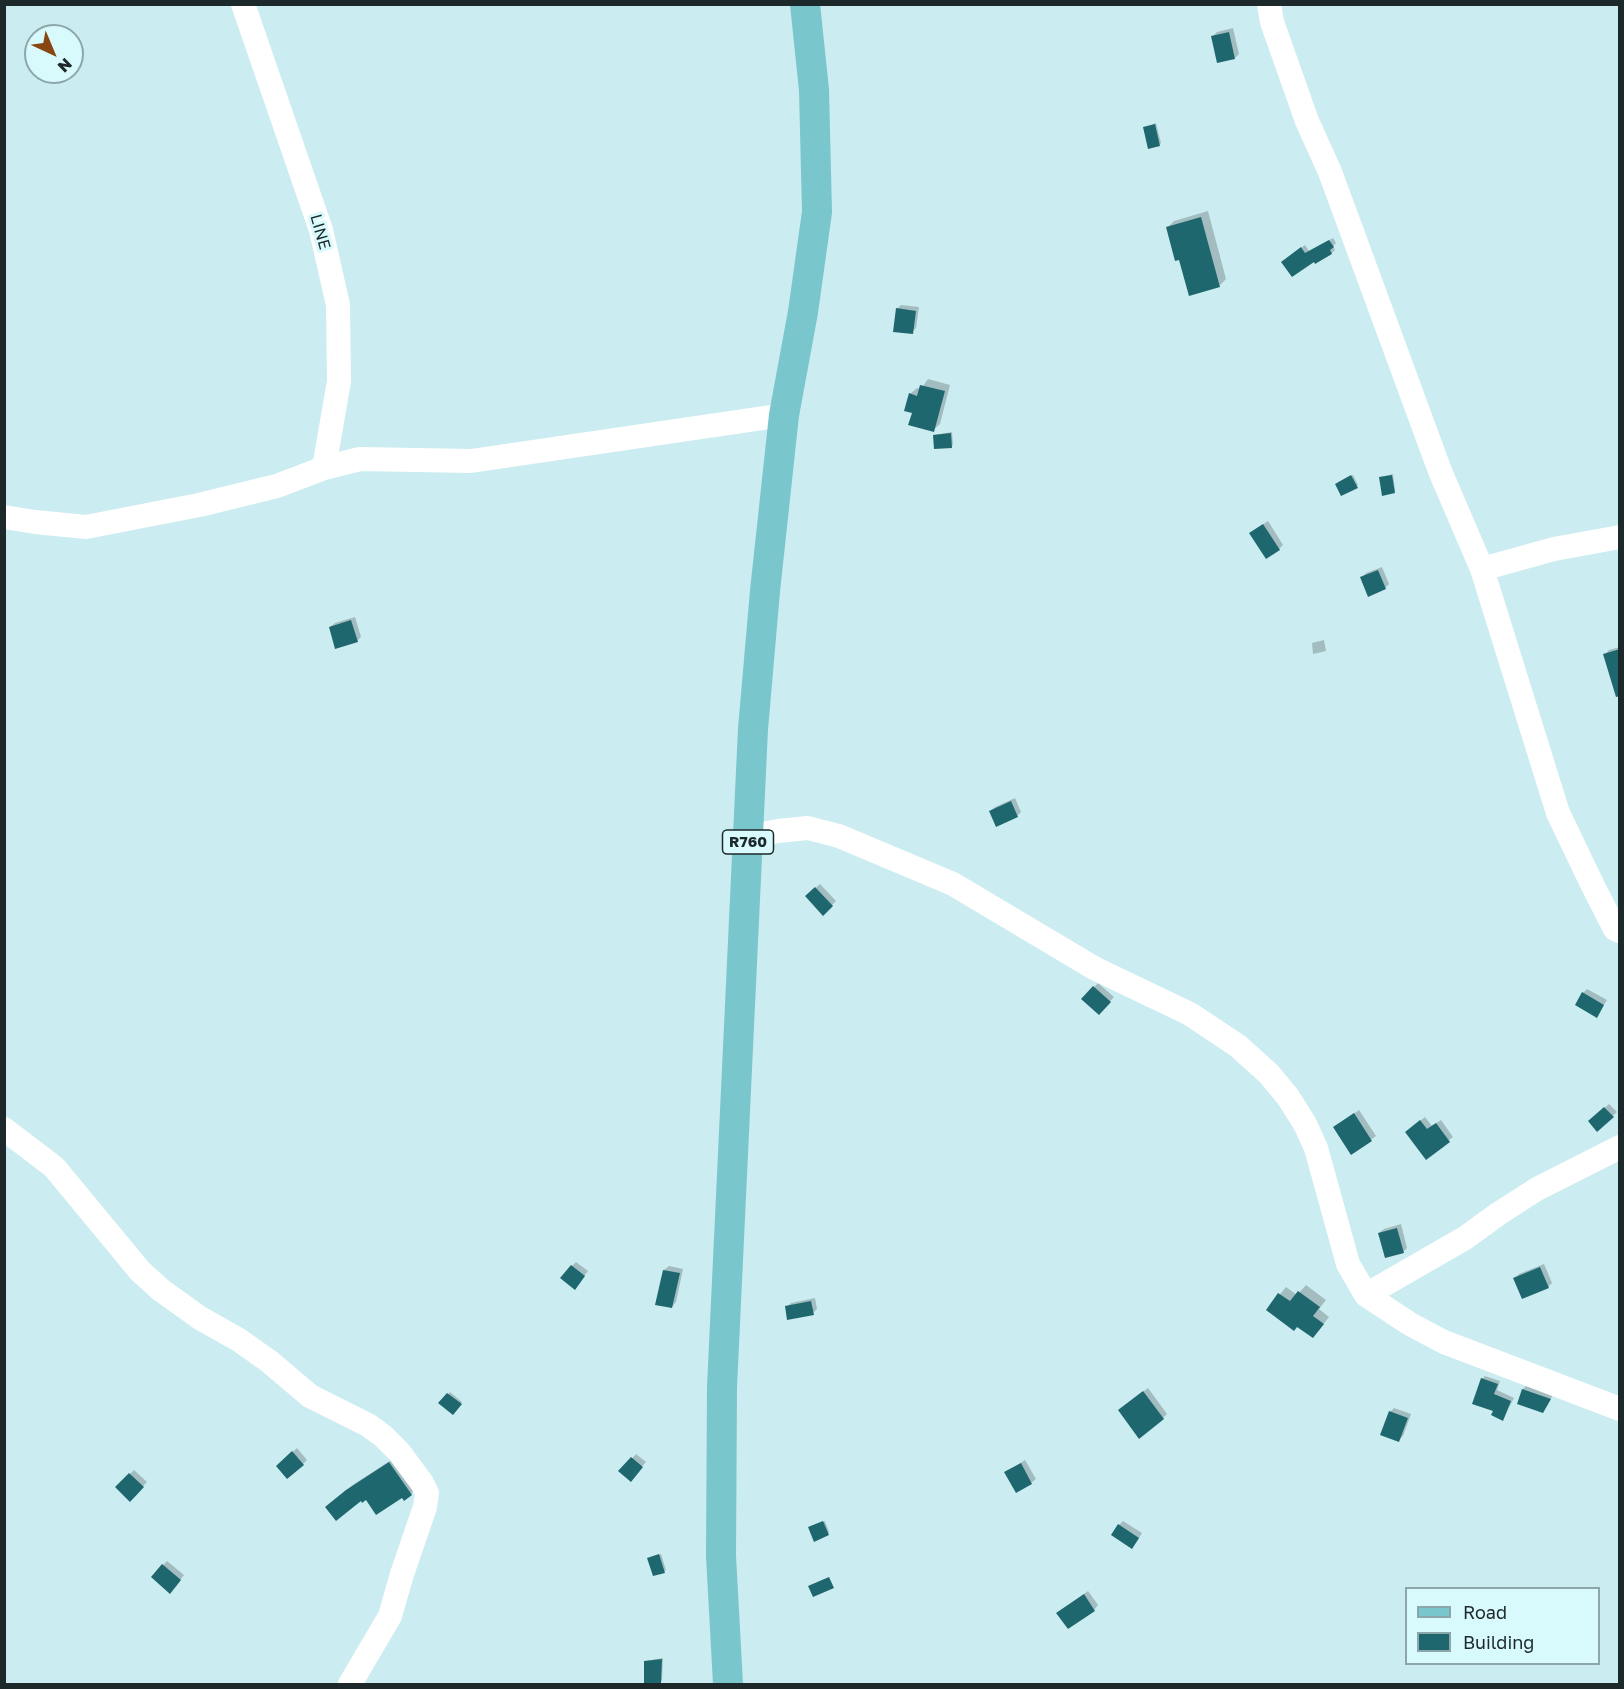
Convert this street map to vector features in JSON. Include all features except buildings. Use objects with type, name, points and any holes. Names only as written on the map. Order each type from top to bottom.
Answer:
[{"type":"main road","name":"R760","points":[[728,1684],[721,1556],[722,1387],[753,729],[784,415],[803,312],[817,212],[814,90],[805,4]]},
{"type":"street","name":"LINE","points":[[243,4],[321,230],[338,305],[339,381],[324,468]]},
{"type":"street","points":[[1269,4],[1272,22],[1307,121],[1330,172],[1440,471],[1482,569],[1558,813],[1618,933]]},
{"type":"street","points":[[4,517],[86,527],[277,486],[324,468],[360,459],[471,461],[784,415]]},
{"type":"street","points":[[1482,569],[1554,549],[1620,537]]},
{"type":"street","points":[[748,837],[795,829],[808,828],[825,831],[953,884],[1095,968],[1190,1014],[1238,1046],[1269,1074],[1288,1096],[1316,1148],[1348,1264],[1366,1295],[1410,1324],[1444,1342],[1620,1409]]},
{"type":"street","points":[[4,1129],[54,1167],[140,1271],[161,1290],[200,1318],[270,1362],[310,1396],[368,1425],[383,1436],[399,1452],[422,1483],[427,1493],[425,1507],[390,1616],[350,1684]]},
{"type":"street","points":[[1366,1295],[1464,1239],[1498,1214],[1537,1190],[1620,1147]]}]
